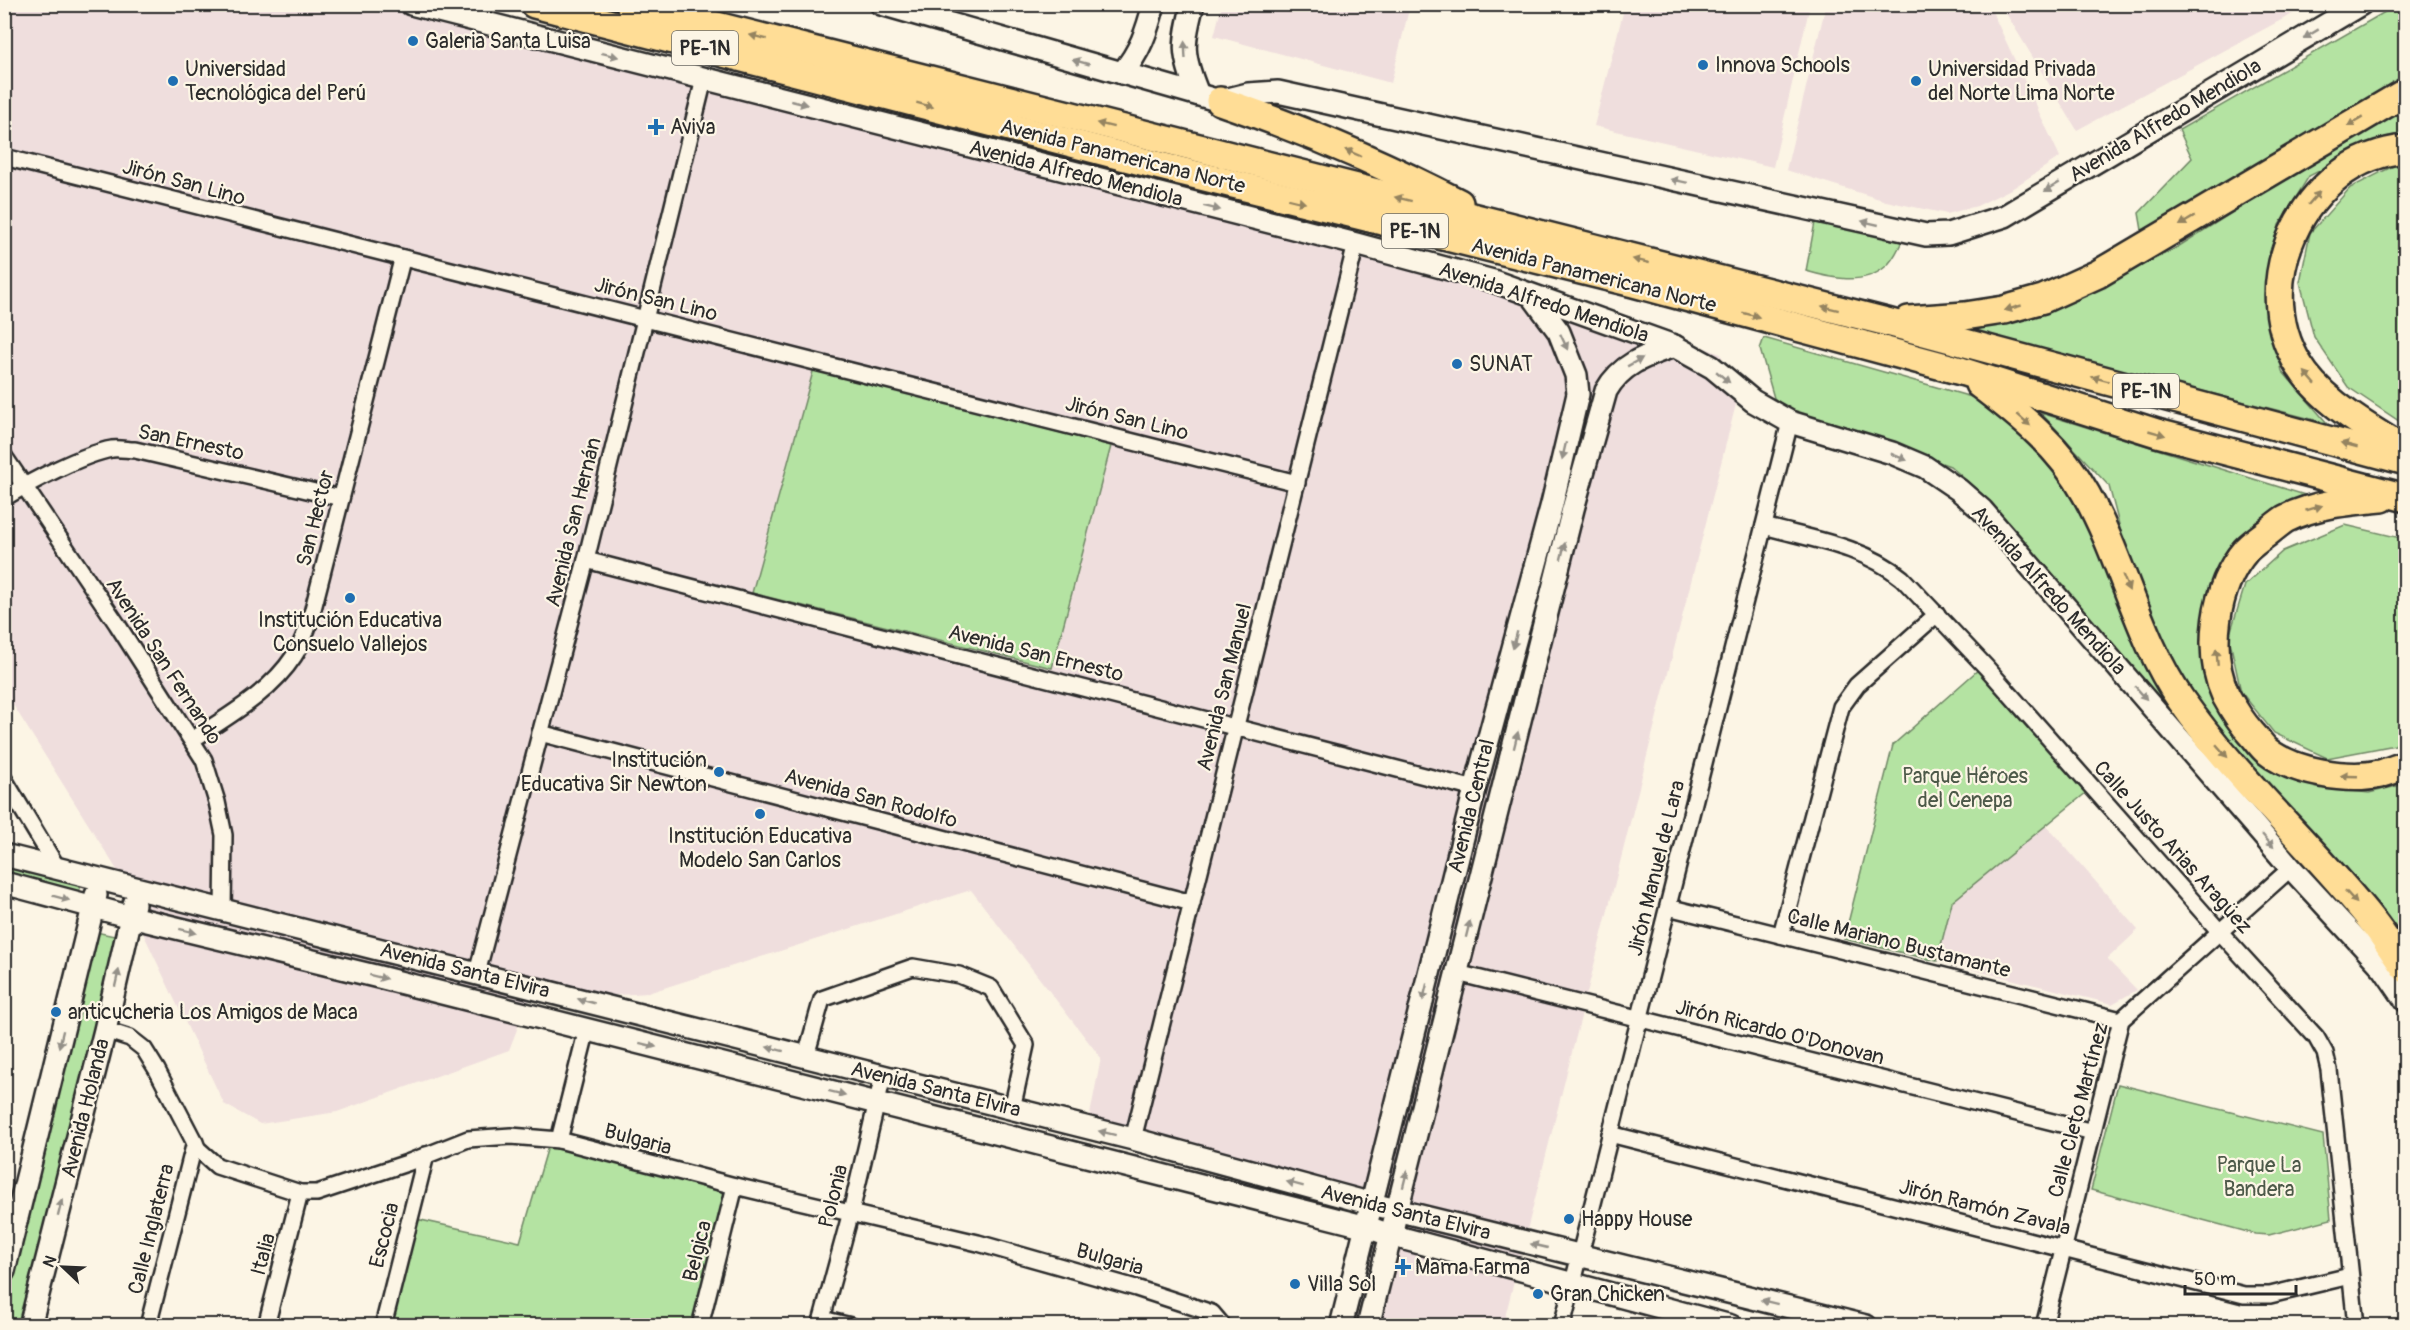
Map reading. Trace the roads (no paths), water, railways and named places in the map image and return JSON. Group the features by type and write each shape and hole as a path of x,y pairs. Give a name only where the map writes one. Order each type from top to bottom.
{"highway":[{"name":"Avenida Panamericana Norte","path":"534,4 1172,169 1633,284 1961,371 2157,433 2401,497"},
{"name":"Avenida Panamericana Norte","path":"630,4 1887,322 2406,461"},
{"path":"1887,322 1965,316 2004,310 2043,299 2098,274 2406,92"},
{"path":"1209,98 1286,124 1414,179 1500,224"},
{"path":"2406,149 2394,150 2364,160 2335,176 2311,200 2295,225 2284,254 2279,286 2281,315 2290,346 2305,374 2323,393 2370,429 2406,451"},
{"path":"1961,371 2040,433 2058,454 2085,492 2106,532 2161,668 2181,701 2219,748 2372,921 2395,969"},
{"path":"2401,497 2330,504 2309,510 2277,525 2247,549 2231,572 2219,603 2215,637 2218,668 2226,696 2245,726 2267,751 2291,764 2316,772 2349,777 2380,774 2406,765"}],"street":[{"name":"Avenida Alfredo Mendiola","path":"411,4 1356,244 1492,281 1674,346 1712,367 1753,401 1790,422 1892,453 1925,467 1959,490 1982,510 2291,868 2395,969 2406,1001"},
{"name":"Avenida Alfredo Mendiola","path":"881,4 1209,98 1278,92 1926,236 1948,234 2005,216 2361,4"},
{"path":"1122,73 1143,42 1154,4"},
{"path":"1193,4 1185,35 1184,52 1187,67 1209,98"},
{"name":"Avenida San Hernán","path":"477,973 586,560 704,79"},
{"name":"Jirón San Lino","path":"4,157 402,260 645,318 1297,483"},
{"name":"Avenida San Manuel","path":"1133,1139 1356,244"},
{"name":"San Hector","path":"192,740 267,687 295,656 311,617 402,260"},
{"name":"Avenida Central","path":"1341,1326 1475,789 1552,504 1578,394 1576,375 1564,342 1549,316 1533,297"},
{"name":"Avenida Central","path":"1368,1326 1573,509 1606,392 1614,378 1637,360 1674,346"},
{"name":"Jirón Manuel de Lara","path":"1562,1326 1790,422"},
{"name":"San Ernesto","path":"4,498 24,486 89,456 113,449 135,450 341,498"},
{"name":"Avenida San Fernando","path":"4,456 204,760 224,835 223,912"},
{"path":"1552,504 1573,509"},
{"name":"Calle Justo Arias Aragüez","path":"1764,526 1845,548 1876,560 1902,578 1937,614 2220,932 2308,1027 2325,1053 2356,1326"},
{"name":"Avenida San Ernesto","path":"586,560 1475,789"},
{"path":"1781,935 1841,707 1857,685 1937,614"},
{"name":"Avenida San Rodolfo","path":"540,733 1192,903"},
{"path":"4,779 58,869"},
{"name":"Avenida Santa Elvira","path":"4,855 223,912 477,973 1133,1139 1372,1204 1866,1326"},
{"name":"Calle Cleto Martínez","path":"2044,1326 2121,1020 2291,868"},
{"name":"Avenida Holanda","path":"5,1269 100,880"},
{"name":"Avenida Santa Elvira","path":"4,883 131,917 516,1011 1367,1227 1573,1284 1684,1320 1731,1326"},
{"name":"Avenida Holanda","path":"30,1326 138,890"},
{"name":"Calle Mariano Bustamante","path":"1668,907 2121,1020"},
{"path":"806,1056 822,999 913,967 959,975 991,988 1026,1045 1012,1109"},
{"name":"Jirón Ricardo O'Donovan","path":"1457,973 2093,1132"},
{"path":"516,1011 523,985"},
{"path":"560,1140 587,1029"},
{"name":"Bulgaria","path":"105,1030 130,1038 144,1049 198,1149 217,1166 300,1193 316,1193 468,1138 512,1136 560,1140 735,1186 978,1243 1136,1288 1212,1313 1223,1326"},
{"name":"Polonia","path":"821,1322 851,1212 883,1076"},
{"name":"Jirón Ramón Zavala","path":"1610,1134 2256,1296 2350,1276"},
{"name":"Calle Inglaterra","path":"148,1326 195,1142"},
{"name":"Escocia","path":"383,1326 426,1155"},
{"name":"Belgica","path":"700,1326 735,1186"},
{"name":"Italia","path":"266,1326 300,1193"},
{"path":"821,1322 850,1326"}],"place":[{"name":"Galeria Santa Luisa","path":"413,41"},
{"name":"Innova Schools","path":"1703,65"},
{"name":"Universidad Tecnológica del Perú","path":"173,81"},
{"name":"Universidad Privada del Norte Lima Norte","path":"1916,81"},
{"name":"Aviva","path":"656,127"},
{"name":"SUNAT","path":"1457,364"},
{"name":"Institución Educativa Consuelo Vallejos","path":"350,598"},
{"name":"Institución Educativa Sir Newton","path":"719,772"},
{"name":"Institución Educativa Modelo San Carlos","path":"760,814"},
{"name":"anticucheria Los Amigos de Maca","path":"56,1012"},
{"name":"Happy House","path":"1569,1219"},
{"name":"Mama Farma","path":"1403,1267"},
{"name":"Villa Sol","path":"1295,1284"},
{"name":"Gran Chicken","path":"1538,1294"}],"park label":[{"name":"Parque Héroes del Cenepa","path":"1965,788"},
{"name":"Parque La Bandera","path":"2259,1177"}]}
